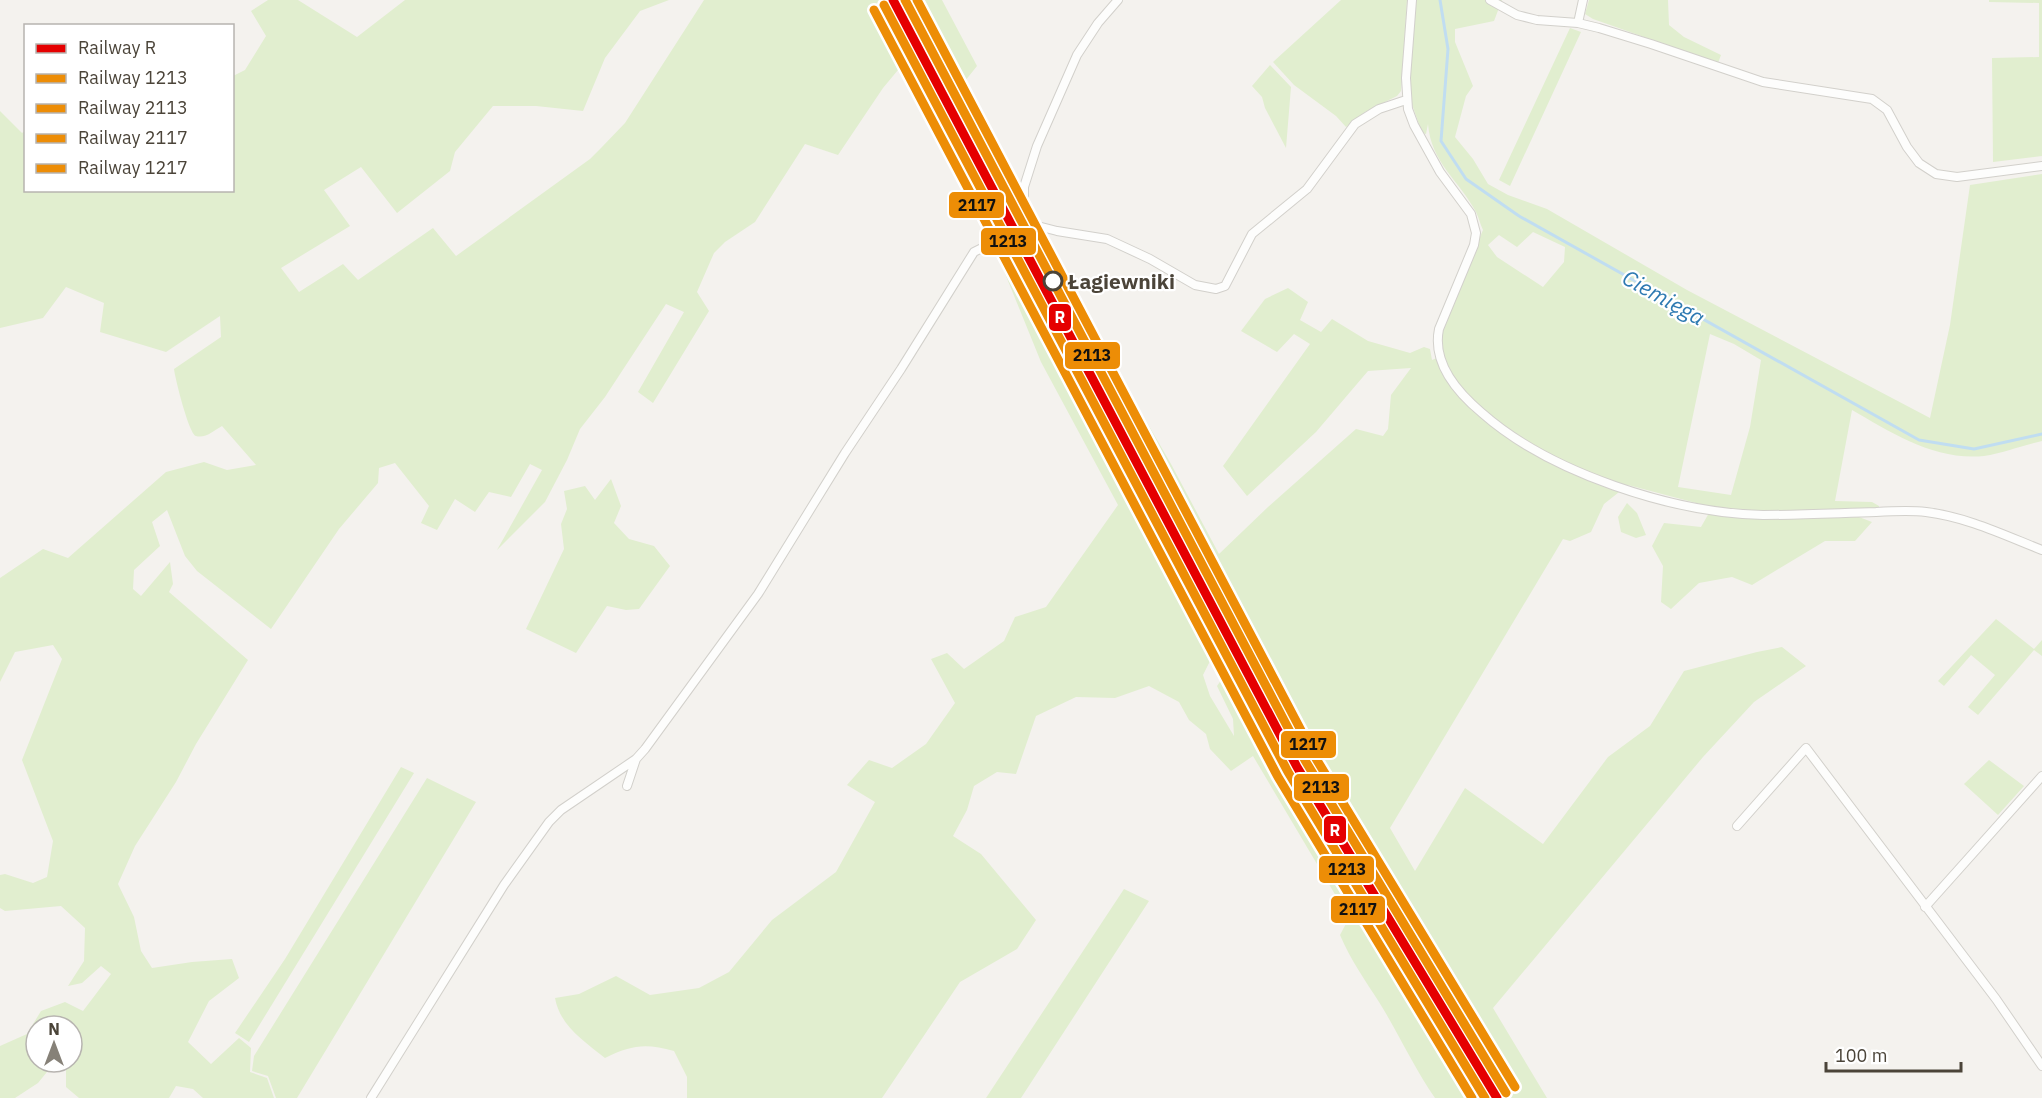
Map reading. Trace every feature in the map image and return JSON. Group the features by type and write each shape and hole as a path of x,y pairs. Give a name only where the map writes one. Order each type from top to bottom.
{"street":[{"path":"1030,224 1024,209 1024,187 1037,146 1077,55 1098,23 1118,0"},
{"path":"1412,0 1406,100 1420,138 1440,172 1471,214 1476,233 1474,245 1439,329 1437,342 1440,356 1452,382 1473,406 1507,433 1543,455 1596,478 1693,507 1730,513 1762,514 1926,512 1964,520 2042,550"},
{"path":"1490,0 1517,15 1537,20 1578,23 1652,44 1763,82 1872,99 1887,110 1918,163 1936,174 1957,177 2042,166"},
{"path":"1578,23 1583,0"},
{"path":"370,1098 504,885 549,822 561,810 594,786 636,759 663,726 758,594 974,252 1030,224 1066,233 1107,239 1150,259 1196,285 1211,289 1221,288 1225,286 1232,274 1252,234 1307,189 1355,124 1379,109 1406,100"},
{"path":"1737,826 1806,748 1996,999 2042,1066"},
{"path":"627,786 636,759"},
{"path":"1925,907 2042,776"}],"green space":[{"path":"268,0 298,0 357,37 405,0 669,0 640,11 605,58 583,111 536,106 493,106 455,152 450,171 397,213 361,167 324,190 350,226 281,268 299,292 343,264 358,280 433,228 456,256 590,159 601,148 625,123 704,0 942,0 977,66 961,86 924,86 908,58 883,88 838,155 805,144 755,222 725,242 714,253 697,292 709,311 653,403 638,392 684,312 666,304 605,397 580,429 545,502 497,550 542,470 530,464 511,497 489,492 475,512 455,499 437,530 421,523 429,506 395,463 379,468 378,483 339,529 271,629 197,571 185,556 167,510 152,522 160,546 134,570 133,589 141,596 170,562 173,584 169,592 248,660 196,744 176,782 135,846 118,884 134,917 141,951 152,968 232,959 239,978 209,1001 188,1042 211,1064 239,1038 251,1048 250,1072 267,1078 274,1098 203,1098 193,1089 176,1086 169,1098 79,1098 66,1087 66,1074 84,1074 84,1014 39,1014 41,1011 65,1002 83,1011 111,974 101,966 82,983 68,986 84,961 85,928 61,906 5,911 0,908 0,875 5,874 33,883 47,877 53,841 22,760 62,659 53,645 15,652 0,682 0,578 43,549 68,558 166,472 204,462 227,470 256,465 222,426 199,437 193,433 177,383 174,369 221,337 220,316 166,352 100,332 104,303 66,287 43,318 0,328 0,111 22,133 24,132 24,192 234,192 234,76 245,70 266,36 251,11"},
{"path":"1341,0 1407,0 1401,91 1397,96 1365,112 1346,127 1336,116 1294,85 1273,62"},
{"path":"1415,0 1502,0 1494,21 1455,29 1455,42 1473,86 1466,96 1455,137 1473,159 1488,184 1508,195 1547,209 1687,290 1930,418 1950,325 1970,185 2042,174 2042,441 1984,456 1948,454 1915,444 1852,410 1835,501 1872,502 1879,506 1879,509 1770,512 1711,507 1628,485 1604,504 1591,532 1570,541 1563,539 1390,828 1415,871 1465,788 1543,844 1608,757 1650,726 1684,671 1782,647 1806,666 1754,702 1703,757 1493,1008 1547,1098 1435,1098 1344,944 1340,935 1349,918 1253,756 1231,771 1210,749 1206,734 1189,720 1179,702 1149,686 1115,698 1076,697 1036,716 1016,774 997,772 974,786 967,810 953,836 981,854 1036,920 1017,949 960,982 882,1098 687,1098 687,1077 674,1051 647,1046 623,1050 605,1058 581,1039 567,1025 555,998 579,994 616,976 650,995 699,988 729,972 772,920 836,872 875,802 847,785 869,760 892,768 926,744 955,703 931,659 947,653 964,669 1004,641 1015,617 1046,607 1118,505 1041,362 993,244 1030,224 1044,229 1093,329 1171,464 1219,554 1356,429 1383,436 1388,429 1391,395 1411,368 1368,371 1316,432 1247,496 1223,466 1310,344 1294,334 1277,352 1241,331 1265,299 1288,288 1308,302 1300,320 1321,332 1332,319 1368,341 1410,353 1424,347 1430,349 1432,360 1442,356 1439,341 1445,317 1483,230 1476,212 1434,150 1428,124 1426,134 1422,133 1409,96","holes":["1032,229 1048,253 1041,257 1065,301 1060,304 1132,437 1127,441 1164,501 1229,628 1412,946 1403,953 1300,783 1065,339 1043,302 1024,262 1042,252 1027,232","1533,232 1565,247 1564,262 1543,287 1497,257 1488,245 1499,235 1517,247","1710,334 1734,344 1761,360 1750,427 1731,495 1678,487","1210,661 1224,676 1217,686 1233,719 1234,736 1210,696 1203,675"]},
{"path":"1589,0 1668,0 1669,25 1684,37 1721,55 1718,63 1593,19 1585,14"},
{"path":"1989,0 2042,0 2042,156 1993,162 1992,58 2039,57 2039,3 1989,2"},
{"path":"1570,28 1581,32 1510,186 1499,180"},
{"path":"1270,65 1291,87 1286,148 1265,108 1262,97 1252,86"},
{"path":"611,479 621,506 614,523 629,539 654,546 670,566 639,609 626,610 607,606 576,653 526,629 564,549 561,524 567,509 564,491 585,486 595,500"},
{"path":"1627,503 1637,513 1646,535 1636,538 1621,532 1618,517"},
{"path":"1709,513 1749,519 1859,517 1872,522 1855,541 1825,541 1752,585 1732,577 1699,583 1671,609 1661,602 1663,566 1652,546 1664,523 1701,527"},
{"path":"1996,619 2034,649 2042,640 2042,656 2034,650 1978,715 1968,707 1995,675 1971,655 1944,686 1938,681"},
{"path":"1989,760 2024,786 1998,815 1964,784"},
{"path":"401,767 414,773 249,1042 235,1033 285,959"},
{"path":"427,778 476,802 297,1098 276,1098 268,1076 252,1071 254,1056"},
{"path":"1124,889 1149,901 1021,1098 986,1098"},
{"path":"24,1035 24,1074 45,1074 38,1083 15,1098 0,1098 0,1046"}],"waterway":[{"name":"Ciemięga","path":"1440,0 1448,49 1441,141 1466,179 1519,216 1919,440 1974,449 2042,434"}],"rail line":[{"name":"R","path":"893,0 1297,767 1497,1098"},
{"name":"2113","path":"905,0 1306,762 1506,1093"},
{"name":"1217","path":"917,0 1315,757 1515,1087"},
{"name":"1213","path":"884,5 1288,772 1485,1098"},
{"name":"2117","path":"874,10 1278,777 1472,1098"}],"place":[{"name":"Łagiewniki","path":"1053,281"}]}
